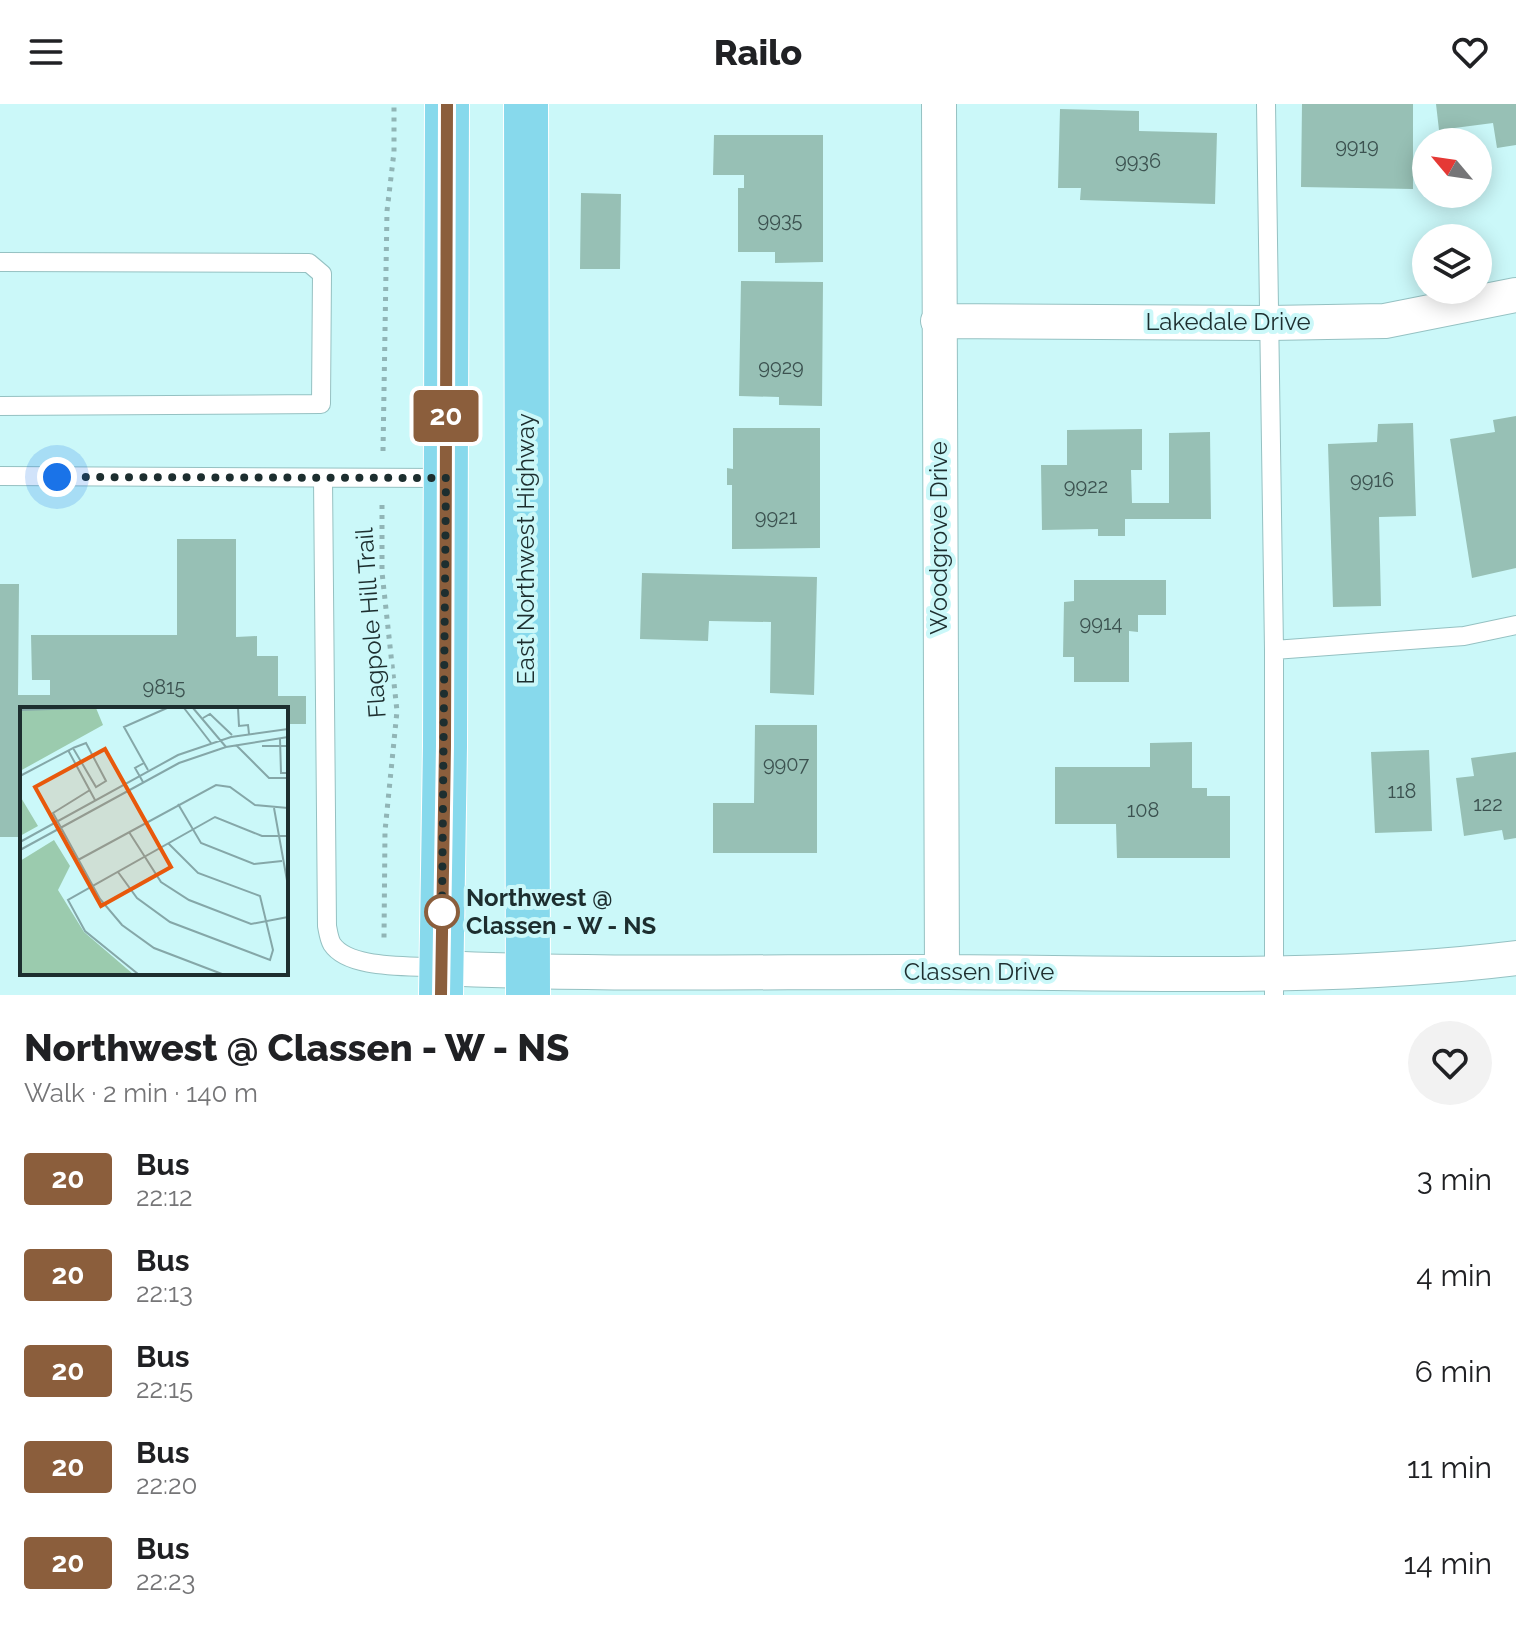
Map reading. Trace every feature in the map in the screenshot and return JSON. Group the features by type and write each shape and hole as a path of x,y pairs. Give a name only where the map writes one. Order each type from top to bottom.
{"main road":[{"path":"441,982 447,104"},
{"name":"East Northwest Highway","path":"526,104 528,984"}],"street":[{"name":"Woodgrove Drive","path":"939,104 942,972"},
{"name":"Lakedale Drive","path":"938,321 1385,321 1516,295"},
{"name":"Classen Drive","path":"441,982 528,984 942,972 1274,985 1516,958"}],"lane":[{"path":"1266,104 1274,650 1274,985"},
{"path":"0,262 309,263 322,274 321,404 0,406"},
{"path":"0,476 446,478"},
{"path":"323,478 327,926 331,943 345,956 361,963 383,963 441,982"},
{"path":"1274,650 1464,636 1516,625"}],"path":[{"name":"Flagpole Hill Trail","path":"383,963 385,831 397,711 382,572 387,211 394,152 394,104"}],"building":[{"path":"1302,104 1413,104 1412,189 1301,187"},
{"path":"1436,104 1516,104 1516,145 1497,148 1493,123 1439,128"},
{"path":"1060,109 1139,111 1139,131 1217,133 1215,204 1080,200 1081,188 1058,188"},
{"path":"714,135 823,135 823,262 775,263 775,252 738,252 738,188 744,188 744,175 713,175"},
{"path":"581,193 621,194 620,269 580,269"},
{"path":"741,281 823,282 822,406 779,405 779,397 739,396"},
{"path":"1516,416 1516,568 1472,578 1450,439 1495,432 1493,420"},
{"path":"1413,423 1416,516 1379,517 1381,606 1333,607 1328,444 1377,442 1378,424"},
{"path":"733,428 820,428 820,548 732,549 732,485 727,485 727,468 733,469"},
{"path":"1142,429 1142,470 1131,470 1132,503 1169,503 1169,433 1210,432 1211,519 1125,519 1125,536 1098,536 1098,529 1042,530 1041,465 1067,465 1067,430"},
{"path":"177,539 236,539 236,637 257,636 257,656 278,656 278,696 306,696 306,724 288,724 288,707 20,707 20,837 0,837 0,584 19,584 18,695 50,695 50,680 32,680 31,635 177,635"},
{"path":"642,573 817,577 814,695 770,693 771,622 709,621 708,641 640,639"},
{"path":"1074,580 1166,580 1166,615 1138,615 1138,632 1129,631 1129,682 1074,682 1074,657 1063,657 1064,602 1074,601"},
{"path":"755,725 817,725 817,853 713,853 713,803 754,803"},
{"path":"1192,742 1192,788 1207,788 1207,796 1230,796 1230,858 1117,858 1116,824 1055,824 1055,767 1150,767 1150,743"},
{"path":"1429,750 1432,831 1375,833 1371,752"},
{"path":"1516,752 1516,838 1504,840 1502,830 1464,836 1456,778 1474,776 1471,758"}],"bus line":[{"name":"20","path":"441,995 447,104"}],"place":[{"name":"Northwest @ Classen - W - NS","path":"442,912"}],"route":[{"path":"57,477 446,478 442,912"}]}
